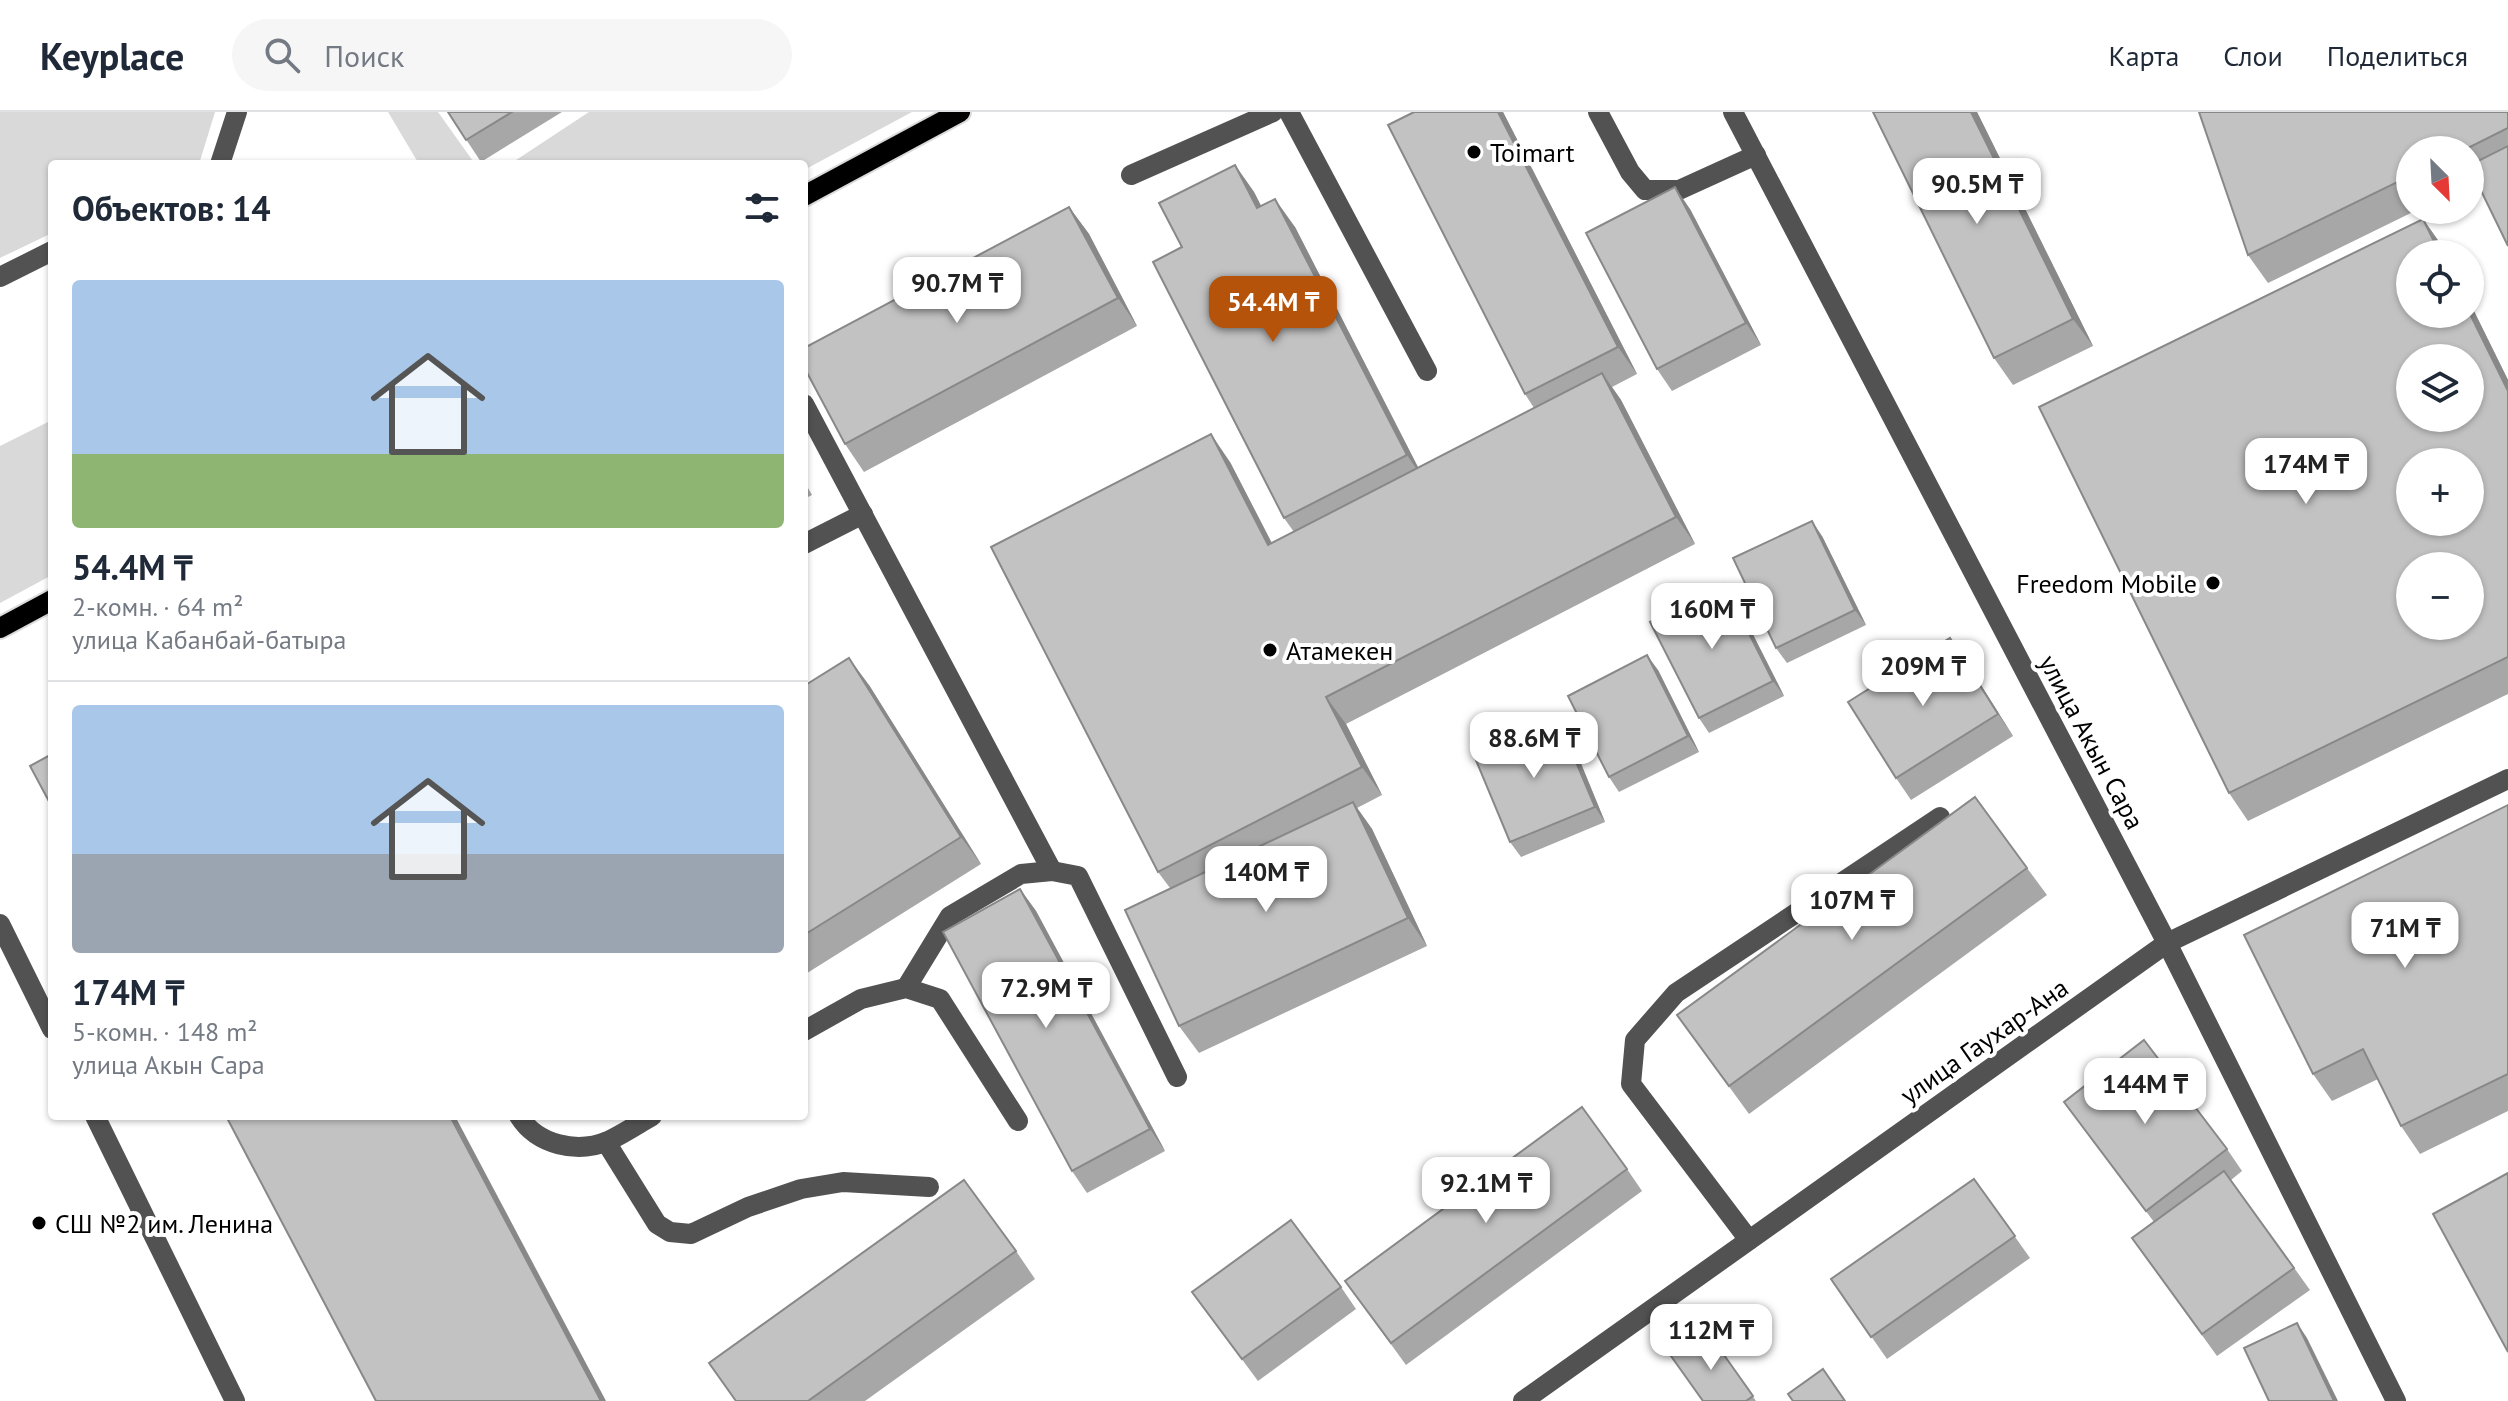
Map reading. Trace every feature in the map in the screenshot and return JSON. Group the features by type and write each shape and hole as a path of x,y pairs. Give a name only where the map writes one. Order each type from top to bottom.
{"main road":[{"path":"808,194 960,112"},
{"path":"0,628 48,602"}],"street":[{"path":"221,160 237,112"},
{"path":"1131,175 1273,112"},
{"path":"1289,112 1427,371"},
{"path":"1598,112 1630,172 1645,190 1679,190 1756,155"},
{"name":"улица Акын Сара","path":"1733,112 2167,943 2396,1401"},
{"path":"0,277 48,253"},
{"path":"808,411 1052,871"},
{"path":"808,542 863,514"},
{"name":"улица Гаухар-Ана","path":"1523,1401 2167,943 2508,779"},
{"path":"1749,1240 1631,1084 1635,1040 1676,993 1940,817"},
{"path":"906,988 950,916 1021,874 1052,871 1078,876 1177,1077"},
{"path":"0,924 48,1021"},
{"path":"808,1029 861,999 906,988 940,999 1018,1121"},
{"path":"102,1120 235,1401"},
{"path":"522,1120 545,1140 569,1148 606,1142 645,1120"},
{"path":"606,1142 657,1224 670,1232 691,1234 748,1207 801,1189 843,1182 929,1187"}],"shaded area":[{"path":"0,112 215,112 200,160 48,160 48,235 0,258"},
{"path":"388,112 438,112 472,160 417,160"},
{"path":"589,112 912,112 808,168 808,160 516,160"},
{"path":"48,422 48,577 0,603 0,446"}],"building":[{"path":"448,112 512,112 466,140"},
{"path":"1414,112 1498,112 1618,347 1525,394 1388,125"},
{"path":"1873,112 1971,112 2073,319 1994,358"},
{"path":"2199,112 2508,112 2508,128 2484,140 2484,136 2396,136 2396,183 2248,255"},
{"path":"2508,146 2508,246 2484,197 2484,158"},
{"path":"1235,165 1257,208 1275,199 1407,455 1284,518 1153,262 1182,247 1159,203"},
{"path":"1675,187 1746,323 1657,369 1586,233"},
{"path":"1069,207 1118,298 845,444 808,375 808,346"},
{"path":"2413,224 2425,224 2433,240 2396,240 2396,328 2477,328 2508,391 2508,657 2229,793 2039,407"},
{"name":"Атамекен","path":"1602,373 1676,517 1326,697 1362,767 1158,872 991,547 1211,434 1268,545"},
{"path":"1812,521 1855,610 1776,648 1733,558"},
{"path":"1724,584 1773,681 1699,718 1650,622"},
{"path":"1950,638 1998,714 1896,778 1848,702"},
{"path":"1647,655 1688,736 1609,777 1568,696"},
{"path":"849,658 961,837 808,933 808,684"},
{"path":"1557,717 1595,807 1510,842 1473,753"},
{"path":"48,756 48,800 30,766"},
{"path":"1975,797 2027,868 1729,1086 1677,1015"},
{"path":"1353,802 1408,918 1179,1026 1125,910"},
{"path":"2508,805 2508,1074 2401,1126 2363,1049 2313,1074 2244,935"},
{"path":"1020,889 1150,1129 1072,1171 943,932"},
{"path":"2144,1040 2227,1149 2146,1211 2064,1102"},
{"path":"1582,1107 1627,1169 1391,1343 1345,1281"},
{"path":"228,1120 452,1120 601,1401 376,1401"},
{"path":"2224,1171 2294,1268 2202,1334 2132,1238"},
{"path":"2508,1173 2508,1352 2433,1214"},
{"path":"1974,1179 2015,1236 1871,1337 1831,1279"},
{"path":"964,1180 1016,1251 808,1401 736,1401 709,1363"},
{"path":"1291,1220 1341,1287 1242,1359 1192,1292"},
{"path":"2297,1323 2334,1401 2269,1401 2244,1348"},
{"path":"1707,1331 1753,1396 1746,1401 1703,1401 1671,1356"},
{"path":"1823,1369 1845,1401 1793,1401 1788,1394"}],"place":[{"name":"Toimart","path":"1474,152"},
{"name":"Freedom Mobile","path":"2213,583"},
{"name":"Атамекен","path":"1270,650"},
{"name":"СШ №2 им. Ленина","path":"39,1223"}]}
